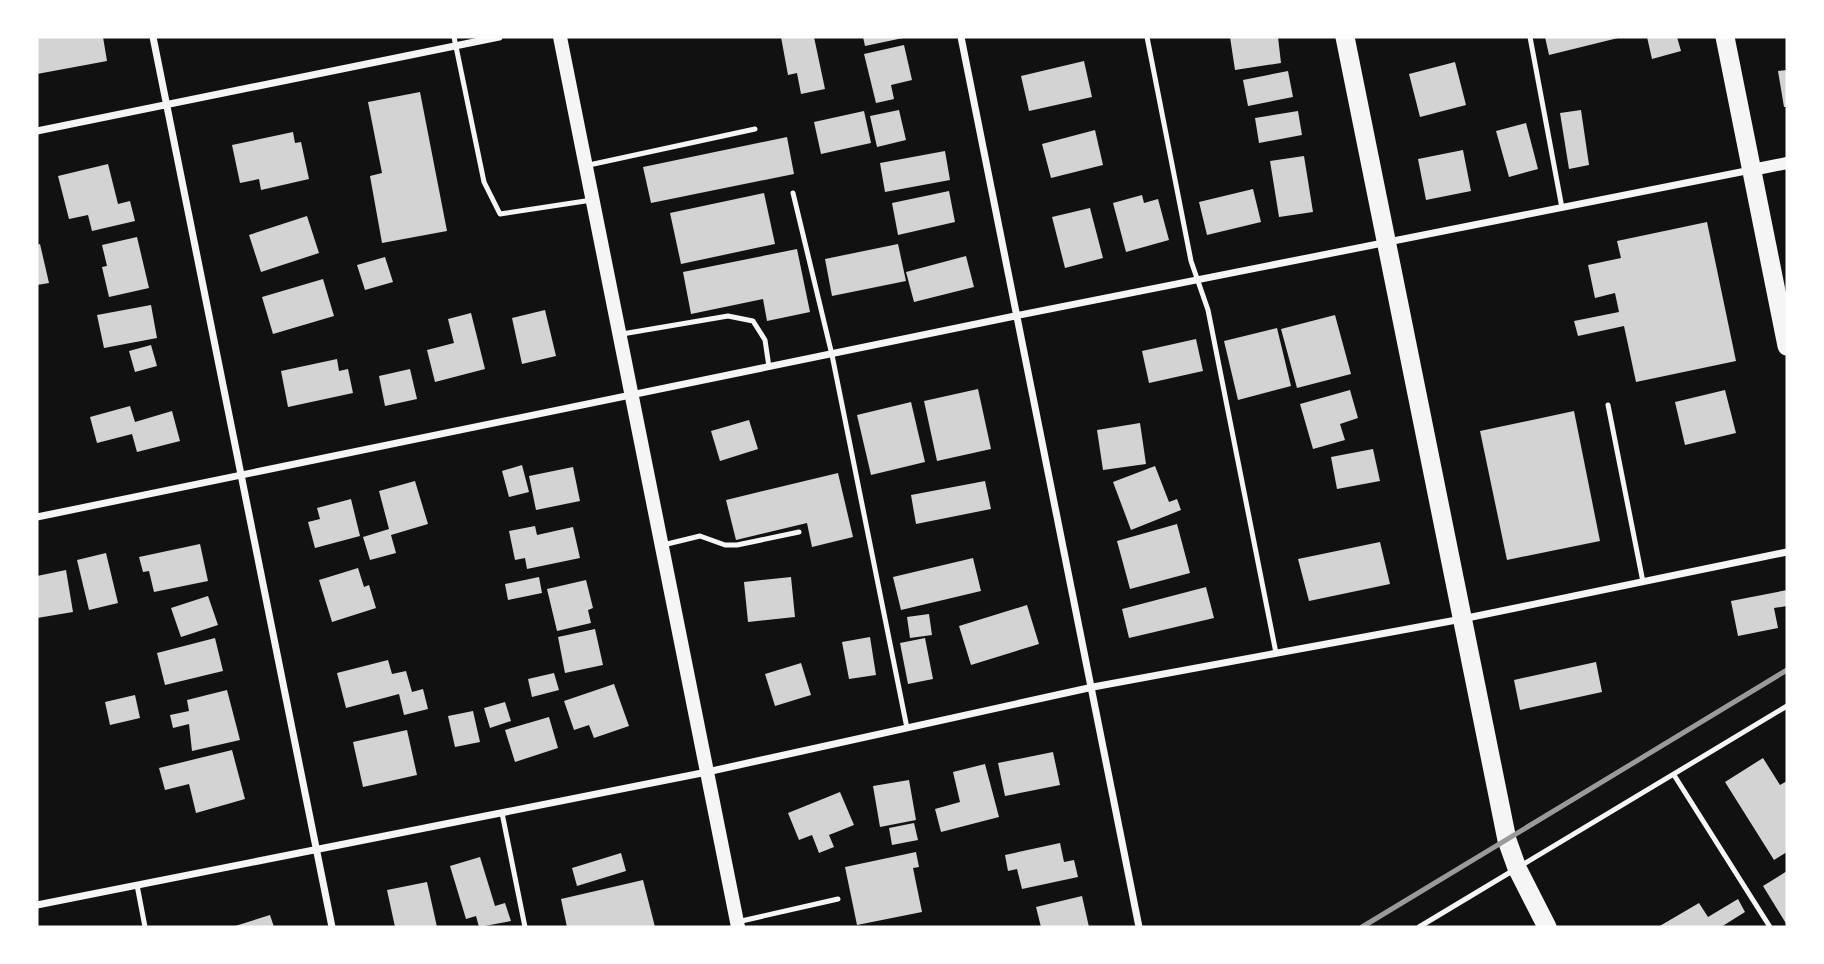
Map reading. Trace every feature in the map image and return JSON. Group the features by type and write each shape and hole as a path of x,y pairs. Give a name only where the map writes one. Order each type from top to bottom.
{"highway":[{"path":"1345,37 1507,840 1517,868 1547,927"},
{"path":"1725,37 1787,346"}],"main road":[{"path":"560,37 738,925"}],"street":[{"path":"153,37 332,927"},
{"path":"37,131 455,41 499,37"},
{"path":"961,37 1139,927"},
{"path":"37,517 1015,316 1787,163"},
{"path":"37,905 707,772 1093,687 1462,619 1787,552"}],"lane":[{"path":"1147,37 1191,261 1208,310 1276,653"},
{"path":"1530,37 1562,208"},
{"path":"455,41 484,182 500,214 592,200"},
{"path":"586,166 755,129"},
{"path":"793,193 832,355 907,728"},
{"path":"619,335 728,316 753,321 765,340 769,368"},
{"path":"1608,405 1643,582"},
{"path":"661,545 700,536 725,545 737,545 799,532"},
{"path":"1419,927 1787,706"},
{"path":"1674,775 1770,927"},
{"path":"502,813 525,927"},
{"path":"137,885 145,927"},
{"path":"738,925 838,899"}],"building":[{"path":"103,37 107,61 37,74 37,38"},
{"path":"781,37 814,37 825,89 801,94 797,73 788,75"},
{"path":"863,37 903,37 903,38 865,46"},
{"path":"1230,37 1278,37 1281,63 1235,70"},
{"path":"1545,37 1618,37 1618,38 1549,55"},
{"path":"1647,37 1677,37 1681,51 1652,59"},
{"path":"904,45 912,80 891,85 894,99 876,103 864,54"},
{"path":"1084,61 1092,97 1029,111 1021,76"},
{"path":"1455,62 1466,105 1420,117 1409,74"},
{"path":"1787,70 1787,107 1784,107 1778,71"},
{"path":"1288,71 1293,97 1248,106 1243,80"},
{"path":"420,92 447,231 382,243 370,176 382,173 368,102"},
{"path":"899,110 906,140 877,147 870,116"},
{"path":"1581,110 1589,165 1569,169 1560,113"},
{"path":"864,111 871,143 821,154 814,122"},
{"path":"1298,111 1302,135 1259,143 1255,118"},
{"path":"1526,123 1538,169 1509,177 1496,131"},
{"path":"1095,130 1103,165 1051,178 1042,144"},
{"path":"293,132 295,143 301,142 309,179 261,190 259,179 240,183 232,145"},
{"path":"787,137 794,174 651,203 643,167"},
{"path":"1463,150 1471,191 1426,200 1418,159"},
{"path":"945,151 950,180 885,192 880,163"},
{"path":"1304,156 1313,212 1279,217 1270,161"},
{"path":"108,164 118,204 130,201 135,221 92,231 88,215 69,219 58,176"},
{"path":"1253,189 1261,222 1207,235 1199,202"},
{"path":"949,191 955,222 898,235 892,203"},
{"path":"764,193 775,244 681,264 670,213"},
{"path":"1142,195 1144,203 1158,199 1169,240 1126,252 1113,203"},
{"path":"1090,208 1103,258 1065,268 1052,217"},
{"path":"307,216 319,253 261,272 249,235"},
{"path":"1707,222 1736,361 1636,382 1624,326 1578,336 1574,321 1619,312 1615,293 1595,298 1588,265 1621,258 1617,241"},
{"path":"137,237 149,288 109,297 102,267 107,266 102,245"},
{"path":"40,244 49,283 37,285 37,245"},
{"path":"898,244 906,281 832,296 825,259"},
{"path":"797,249 810,312 767,321 763,299 691,314 683,272"},
{"path":"966,256 974,287 914,302 906,272"},
{"path":"385,257 393,282 365,290 357,265"},
{"path":"323,279 334,316 273,334 262,297"},
{"path":"151,305 157,338 104,348 97,315"},
{"path":"545,310 556,356 522,364 512,318"},
{"path":"471,313 485,369 435,382 427,350 454,343 448,319"},
{"path":"1335,315 1351,374 1297,388 1281,329"},
{"path":"1277,328 1291,386 1238,400 1224,341"},
{"path":"1196,339 1203,371 1149,383 1142,351"},
{"path":"151,345 157,366 135,372 129,351"},
{"path":"337,359 339,371 348,369 353,393 288,407 281,371"},
{"path":"410,369 417,399 385,406 379,376"},
{"path":"978,389 991,449 937,461 924,401"},
{"path":"1350,390 1358,418 1340,424 1345,440 1313,449 1300,404"},
{"path":"1725,390 1736,433 1685,445 1675,402"},
{"path":"911,402 925,462 871,475 857,415"},
{"path":"130,406 135,422 172,411 180,441 137,452 132,434 97,443 90,417"},
{"path":"1574,411 1600,541 1507,560 1480,431"},
{"path":"749,420 758,449 720,461 711,431"},
{"path":"1140,423 1146,464 1103,470 1097,430"},
{"path":"1373,449 1380,481 1337,489 1331,457"},
{"path":"522,465 529,492 509,497 502,471"},
{"path":"1155,466 1169,502 1177,499 1181,510 1131,530 1113,482"},
{"path":"573,467 580,501 536,510 529,476"},
{"path":"838,473 853,537 812,547 807,523 736,540 726,500"},
{"path":"415,481 428,524 391,535 396,553 370,560 363,537 389,529 379,491"},
{"path":"985,481 991,509 916,524 911,495"},
{"path":"351,499 360,536 315,548 308,522 320,519 317,508"},
{"path":"1177,524 1190,573 1130,589 1117,541"},
{"path":"535,526 537,535 573,527 580,558 527,569 525,558 515,560 509,531"},
{"path":"1380,542 1390,584 1309,601 1298,559"},
{"path":"200,544 208,581 154,592 149,571 143,572 139,557"},
{"path":"106,553 118,603 89,610 77,560"},
{"path":"973,558 981,591 901,610 893,577"},
{"path":"358,568 364,587 369,585 376,608 332,622 319,580"},
{"path":"66,570 73,612 37,618 37,576"},
{"path":"539,577 542,593 508,600 505,584"},
{"path":"791,577 795,617 748,622 744,582"},
{"path":"586,580 593,608 588,610 591,623 557,631 547,589"},
{"path":"1206,587 1214,618 1129,638 1122,609"},
{"path":"1787,590 1787,606 1774,608 1778,628 1738,636 1731,601"},
{"path":"208,596 218,625 181,637 171,608"},
{"path":"1027,605 1039,644 971,665 959,626"},
{"path":"929,614 932,635 910,638 907,617"},
{"path":"595,629 603,665 565,673 558,637"},
{"path":"870,637 876,675 849,679 842,642"},
{"path":"215,638 223,671 165,685 157,653"},
{"path":"925,638 933,679 908,684 900,643"},
{"path":"388,660 392,674 406,671 412,692 423,689 428,709 404,715 399,694 346,708 337,673"},
{"path":"1596,662 1602,692 1520,710 1514,680"},
{"path":"801,663 811,695 775,706 765,674"},
{"path":"554,673 559,690 532,697 528,679"},
{"path":"614,684 629,726 594,738 589,725 574,730 564,701"},
{"path":"227,690 240,740 192,751 189,724 173,728 170,715 189,711 187,700"},
{"path":"135,695 140,718 110,725 105,702"},
{"path":"505,702 511,721 490,728 484,708"},
{"path":"473,711 480,742 455,747 448,716"},
{"path":"549,717 558,748 515,762 505,730"},
{"path":"407,730 417,775 363,787 353,742"},
{"path":"232,750 245,799 196,813 189,784 165,790 159,768"},
{"path":"1053,752 1060,785 1005,796 998,763"},
{"path":"1763,758 1780,785 1787,781 1787,852 1774,860 1725,782"},
{"path":"985,764 999,817 941,832 935,809 960,802 953,772"},
{"path":"909,780 916,820 880,827 873,786"},
{"path":"840,792 854,825 829,835 834,847 819,853 812,835 799,840 788,813"},
{"path":"914,823 918,840 892,845 889,828"},
{"path":"1060,843 1064,862 1074,860 1078,877 1022,889 1017,869 1008,871 1005,855"},
{"path":"916,852 919,867 913,868 922,912 857,925 845,867"},
{"path":"621,853 626,871 577,886 572,868"},
{"path":"480,857 495,906 505,903 511,921 479,927 476,916 466,919 450,866"},
{"path":"1787,871 1787,925 1763,886"},
{"path":"643,880 655,927 567,927 561,899"},
{"path":"427,882 437,927 395,927 387,890"},
{"path":"1082,896 1089,927 1041,927 1036,907"},
{"path":"1738,899 1745,912 1721,927 1658,927 1699,903 1708,917"},
{"path":"270,915 274,927 232,927"}],"railway":[{"path":"1362,927 1787,670"}]}
